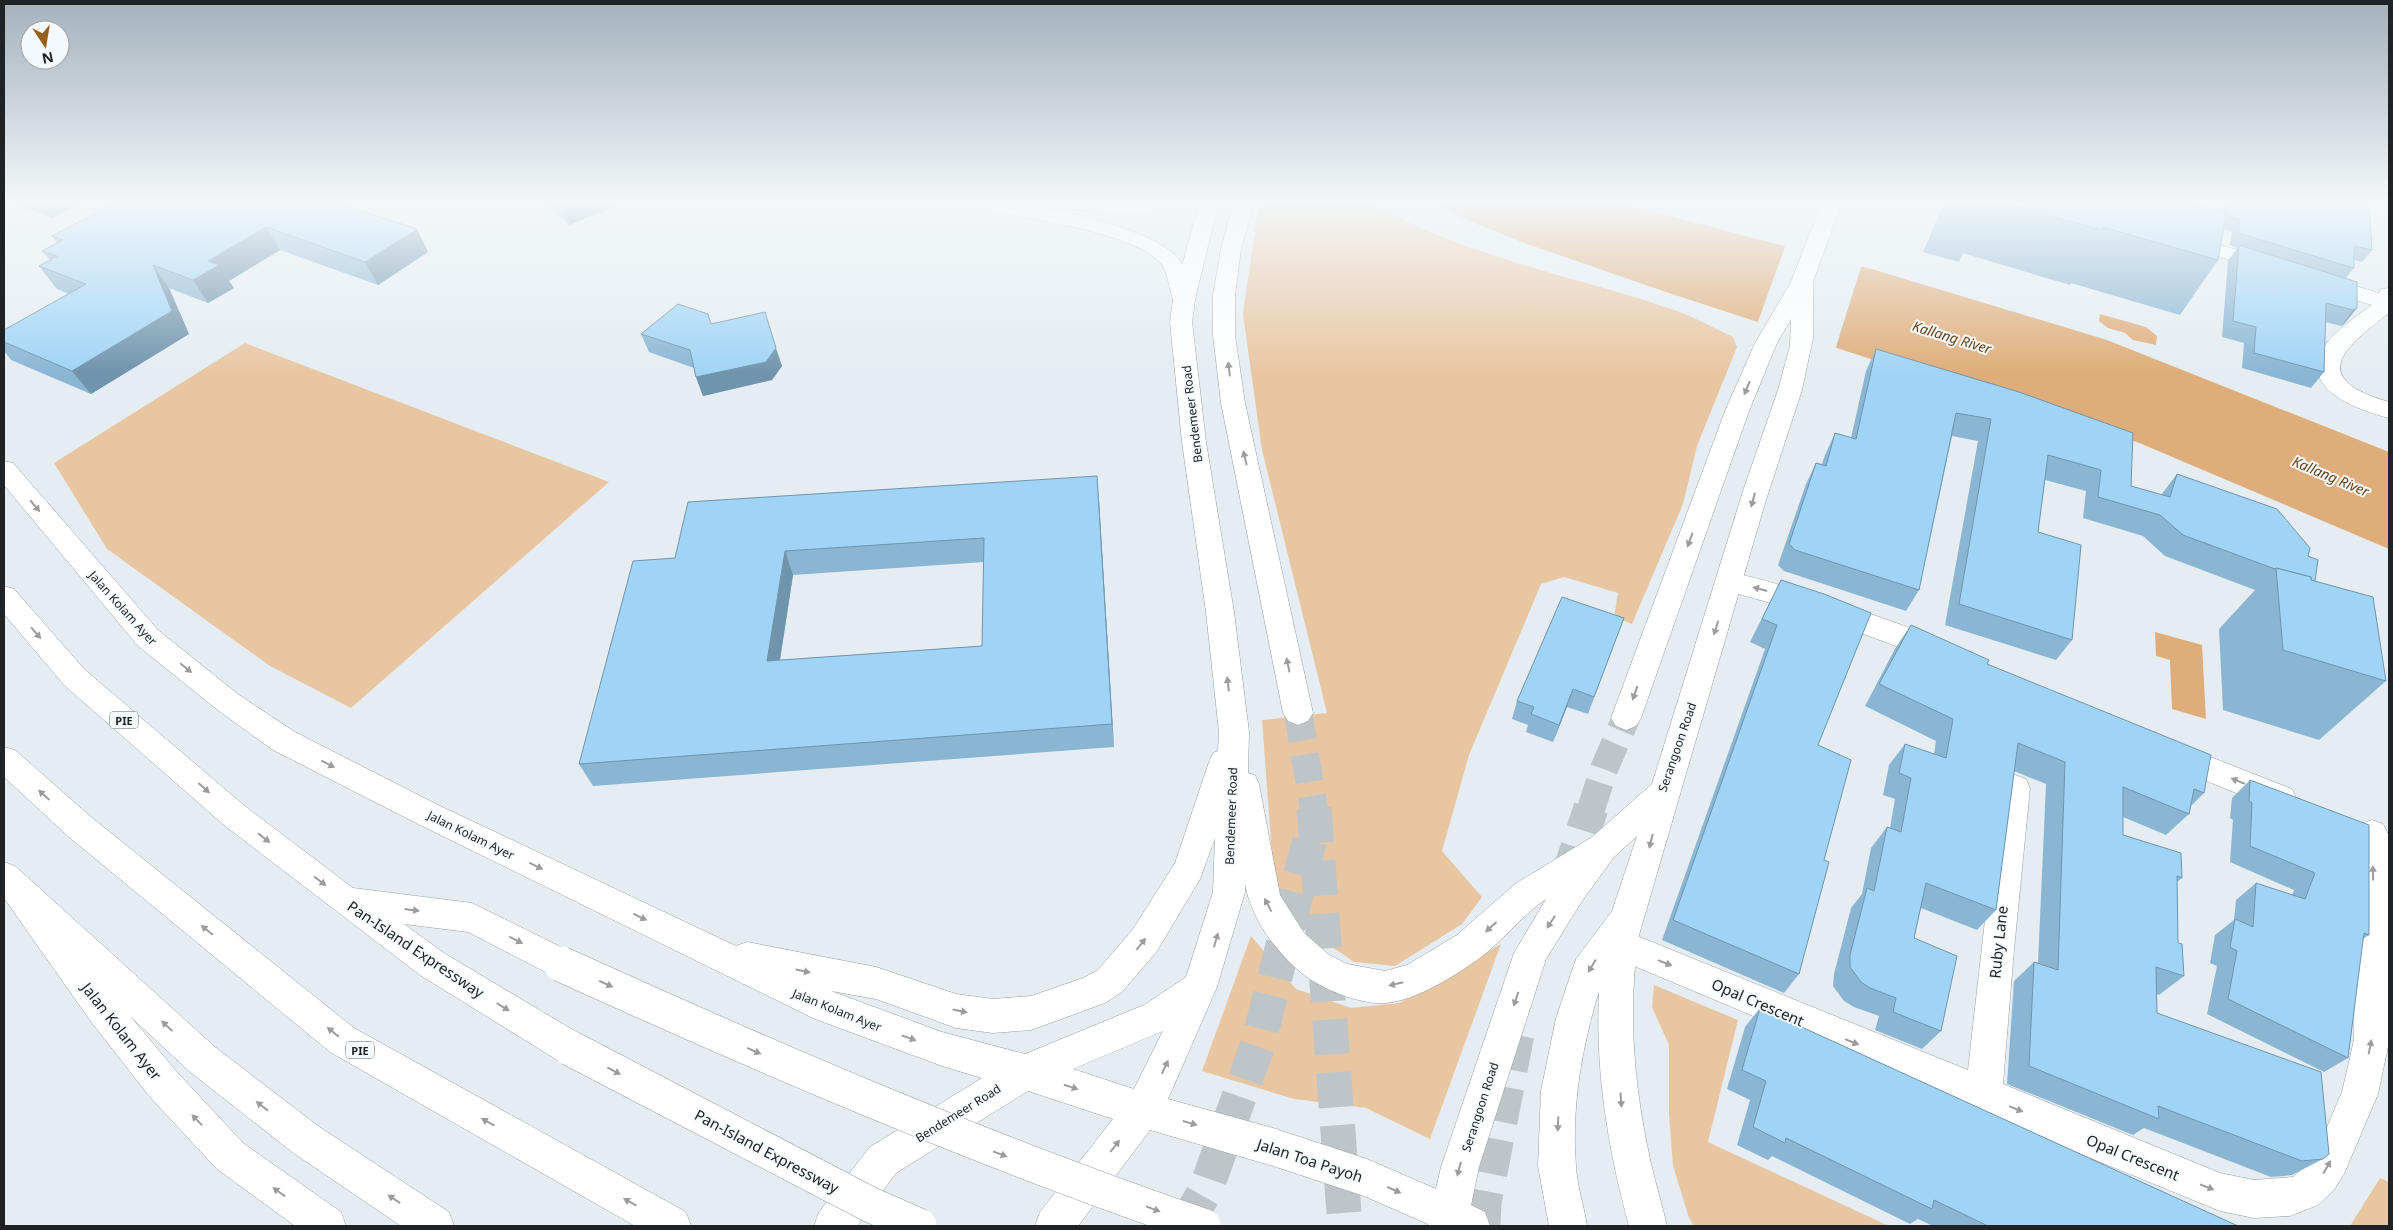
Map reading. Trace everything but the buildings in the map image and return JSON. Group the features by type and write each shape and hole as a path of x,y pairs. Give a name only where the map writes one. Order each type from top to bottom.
{"main road":[{"path":"1168,259 1171,262 1184,300"},
{"name":"Bendemeer Road","path":"833,1226 883,1160 1025,1072 1156,1017 1200,987 1229,892 1234,732 1220,612 1194,442 1181,322 1184,300 1195,259"},
{"path":"1230,259 1226,286 1224,335 1233,403 1298,713"},
{"name":"Serangoon Road","path":"1626,718 1734,419 1766,343 1802,282 1810,259"},
{"path":"2247,259 2389,300"},
{"name":"Serangoon Road","path":"1456,1222 1460,1167 1531,953 1570,891 1603,847 1663,793 1730,582 1755,491 1777,430 1800,353 1802,282"},
{"path":"2389,300 2333,351 2329,362 2329,374 2333,381 2350,396 2389,410"},
{"name":"Jalan Kolam Ayer","path":"4,469 148,638 229,703 284,741 408,804 782,987 863,1022 942,1049 1025,1072 1143,1110"},
{"path":"1730,582 1760,588 1873,625 1961,659"},
{"name":"Pan-Island Expressway","path":"4,596 75,678 173,760 236,816 347,902 432,964 570,1048 871,1205 919,1226"},
{"path":"1234,732 1264,897 1292,944 1316,965 1342,978 1385,987 1415,979 1469,946 1527,894 1603,847"},
{"path":"704,948 806,972 876,983 956,1011 993,1016 1031,1013 1093,991 1110,981 1145,940 1189,869 1234,732"},
{"path":"2149,743 2184,760 2304,808"},
{"name":"PIE","path":"4,759 80,827 342,1040 672,1226"},
{"name":"Ruby Lane","path":"1984,1096 1997,949 2015,788"},
{"path":"1648,1226 1638,1192 1622,1110 1615,1003 1624,928 1643,872 1663,793"},
{"name":"Opal Crescent","path":"1624,928 1984,1096 2220,1192 2254,1198 2290,1197 2305,1192 2321,1178 2331,1161 2360,1094 2372,1040 2370,834"},
{"path":"12,884 202,1059 305,1139 435,1226"},
{"name":"Jalan Kolam Ayer","path":"12,884 104,1011 163,1084 230,1156 327,1226"},
{"path":"347,902 472,918 561,964 739,1045 963,1140 1203,1226"},
{"path":"1568,1226 1557,1166 1559,1091 1573,1018 1588,970 1624,928"},
{"path":"1054,1226 1143,1110 1164,1070 1200,987"},
{"name":"Jalan Toa Payoh","path":"1143,1110 1273,1146 1358,1175 1456,1222"}],"shaded area":[{"path":"1251,259 1506,259 1638,298 1684,314 1733,337 1737,347 1697,446 1683,504 1632,624 1614,617 1618,593 1564,577 1541,584 1469,755 1442,851 1482,897 1462,924 1395,966 1354,962 1292,919 1274,881 1262,720 1327,713 1262,450 1243,314"},
{"path":"245,343 609,482 351,708 270,666 107,549 54,463"},
{"path":"1251,936 1296,989 1351,1008 1399,1003 1501,944 1430,1139 1366,1108 1294,1099 1202,1071"},
{"path":"1654,985 1738,1020 1708,1142 1889,1226 1694,1226 1689,1218 1673,1166 1669,1115 1669,1045 1652,1007"},
{"path":"2380,1178 2389,1182 2389,1226 2350,1226"}],"water":[{"name":"Kallang River","path":"1572,259 1835,259 2107,340 2389,452 2389,549 2137,442 1978,394"},
{"path":"2100,314 2146,327 2157,336 2156,345 2133,340 2125,333 2108,328 2099,321"},
{"path":"2155,632 2202,645 2206,719 2172,709 2170,660 2156,656"}],"pier":[{"path":"1780,259 1845,259 1862,264 1835,350 1757,324"}],"tunnel":[{"path":"1298,713 1314,809"},
{"path":"1591,809 1604,769 1626,718"},
{"path":"1314,808 1345,1226"},
{"path":"1567,881 1591,808"},
{"path":"1185,1226 1206,1189 1258,1044 1310,839"},
{"path":"1483,1226 1484,1203 1517,1034"}]}
